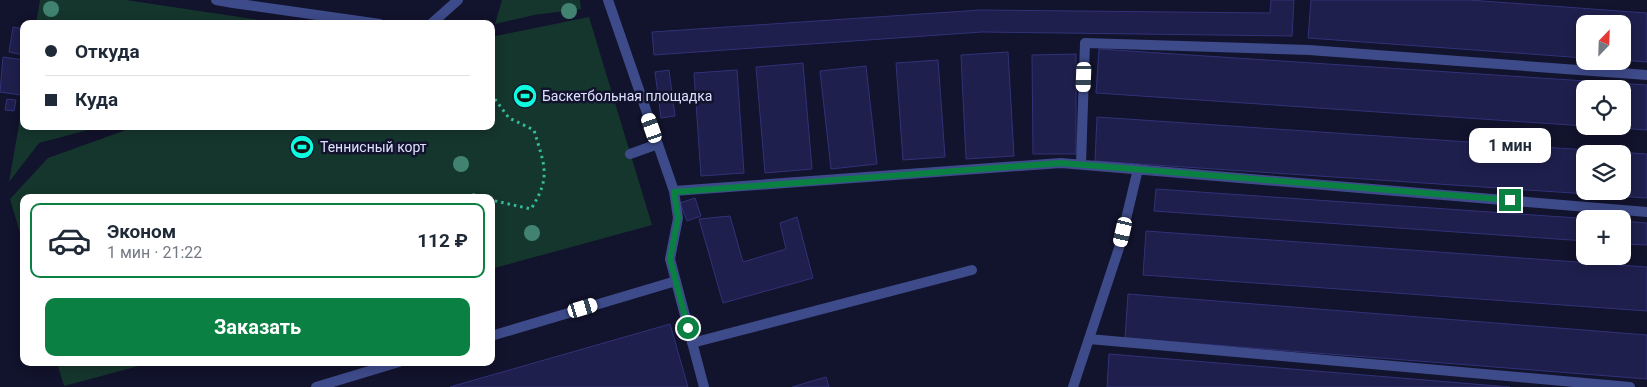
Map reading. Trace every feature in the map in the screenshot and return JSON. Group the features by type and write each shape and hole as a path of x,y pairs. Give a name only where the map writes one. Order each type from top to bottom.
{"lane":[{"path":"216,0 354,20"},
{"path":"436,20 458,0"},
{"path":"608,0 674,192 678,218 670,259 704,387"},
{"path":"1081,164 1085,43 1309,50 1647,76"},
{"path":"630,154 658,144"},
{"path":"674,192 1061,163 1647,212"},
{"path":"1073,387 1119,248 1138,169"},
{"path":"692,343 972,270"},
{"path":"495,335 676,281"},
{"path":"1089,339 1630,387"},
{"path":"316,387 386,366"}],"path":[{"path":"495,99 509,118 534,130 546,171 542,192 531,209 495,201"}],"green space":[{"path":"40,0 126,0 258,20 37,20"},
{"path":"502,0 580,0 581,9 534,15 495,24"},
{"path":"589,17 652,225 495,268 495,194 20,194 20,233 10,199 48,158 126,130 495,130 495,36"},
{"path":"20,119 20,130 88,130 39,143 9,182"},
{"path":"58,366 139,366 64,386"}],"building":[{"path":"1271,0 1294,0 1292,36 982,32 654,55 652,32 981,10 1270,13"},
{"path":"1311,0 1469,0 1647,13 1647,62 1631,61 1631,15 1576,15 1576,57 1308,38"},
{"path":"13,27 20,28 20,54 9,52"},
{"path":"1099,49 1576,80 1576,125 1096,93"},
{"path":"1008,52 1014,156 966,159 961,55"},
{"path":"1076,54 1076,154 1033,154 1032,55"},
{"path":"3,57 20,59 20,95 0,92"},
{"path":"938,60 945,157 903,160 896,63"},
{"path":"803,63 812,169 765,173 756,67"},
{"path":"866,66 877,164 831,169 820,71"},
{"path":"669,70 675,116 661,118 655,72"},
{"path":"737,70 744,173 701,176 694,73"},
{"path":"1631,84 1647,85 1647,130 1631,129"},
{"path":"7,99 16,100 14,111 5,110"},
{"path":"1097,117 1576,149 1576,193 1095,161"},
{"path":"1631,153 1647,154 1647,198 1631,197"},
{"path":"1156,189 1576,218 1576,240 1154,211"},
{"path":"695,198 701,216 687,221 680,203"},
{"path":"730,216 743,262 786,249 780,223 797,217 813,278 723,303 699,219"},
{"path":"1631,222 1647,223 1647,245 1631,244"},
{"path":"1146,231 1576,262 1576,265 1647,267 1647,311 1143,275"},
{"path":"1128,294 1647,335 1647,379 1125,338"},
{"path":"670,324 688,387 450,387"},
{"path":"1109,354 1510,387 1107,387"},
{"path":"826,377 829,387 792,387"}],"place":[{"name":"Баскетбольная площадка","path":"525,96"},
{"name":"Теннисный корт","path":"302,147"}],"route":[{"path":"688,328 670,259 678,218 674,192 1061,163 1510,200"}]}
